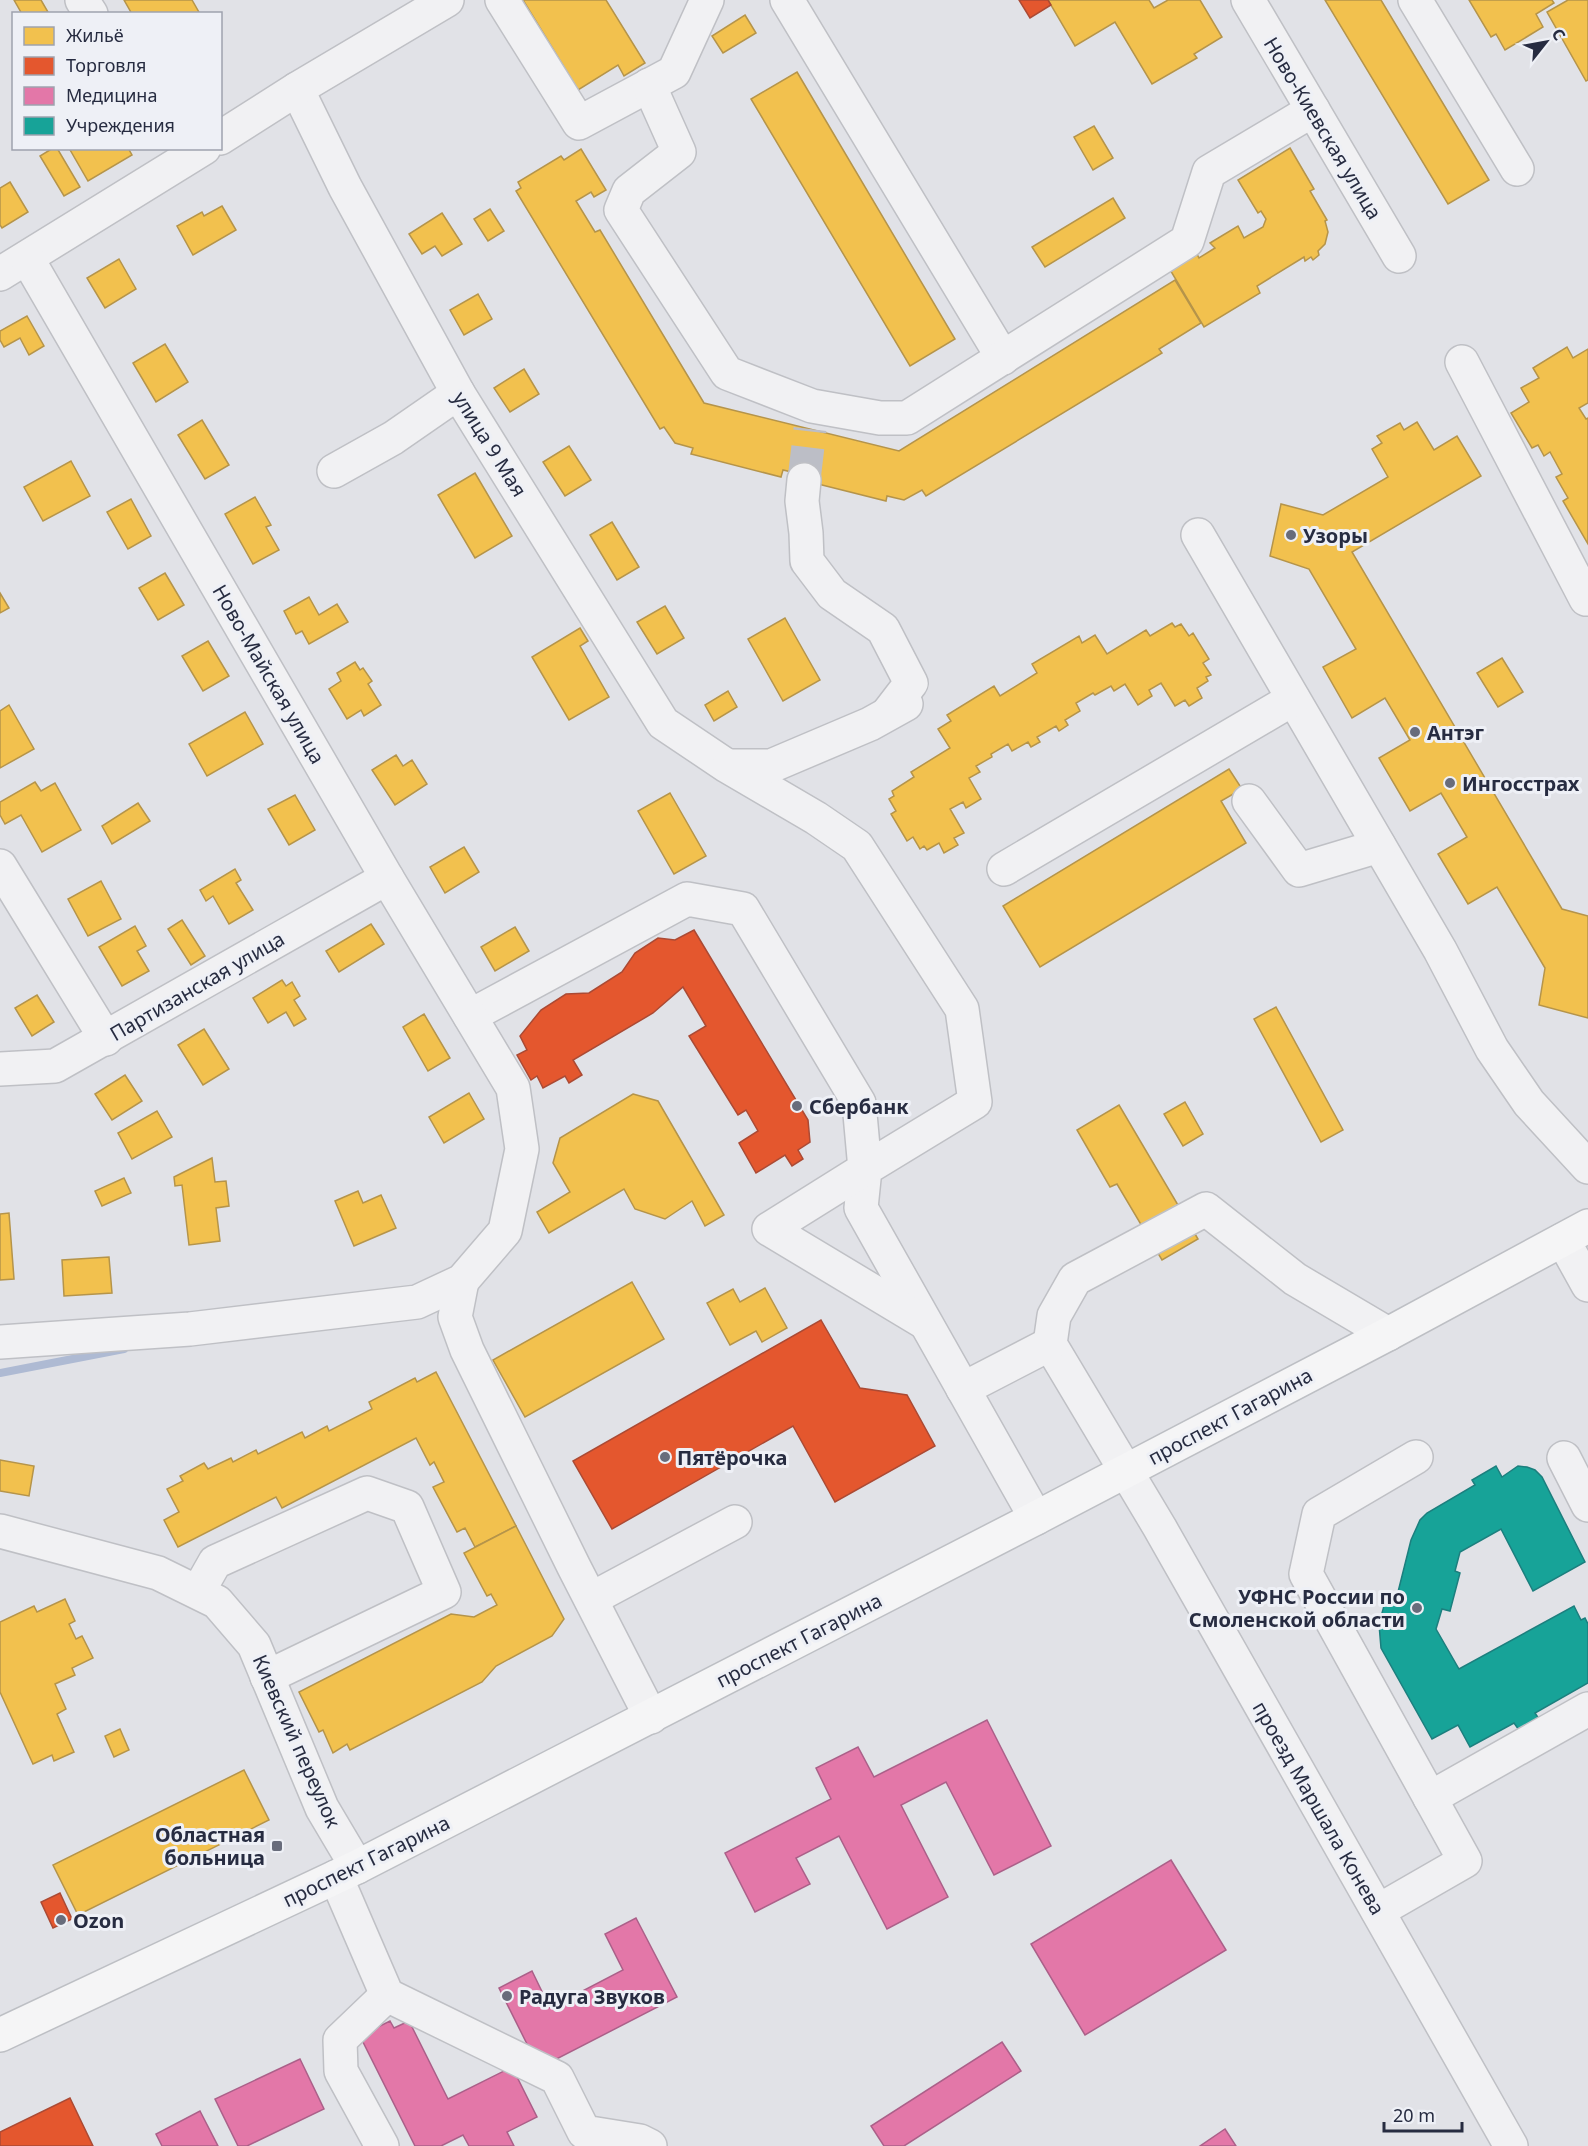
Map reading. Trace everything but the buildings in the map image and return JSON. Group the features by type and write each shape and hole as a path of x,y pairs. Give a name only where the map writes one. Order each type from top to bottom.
{"main road":[{"name":"проспект Гагарина","path":"3,2027 346,1872 1036,1518 1388,1334 1575,1233"}],"street":[{"path":"222,137 297,89 409,10 447,0"},
{"path":"502,0 579,123 674,72 707,0"},
{"path":"787,0 1003,358"},
{"name":"Ново-Киевская улица","path":"1248,0 1399,256"},
{"path":"1414,0 1517,169"},
{"path":"649,85 679,152 629,191 621,210 727,373 811,418 907,418 1187,241 1209,172 1313,110"},
{"name":"улица 9 Мая","path":"297,89 345,187 458,393 663,723 727,766 816,818 857,846 962,1009 975,1102 865,1169"},
{"path":"0,274 186,153"},
{"name":"Ново-Майская улица","path":"27,258 387,878 513,1088 522,1149 505,1231 462,1281"},
{"path":"1462,362 1586,599 1588,598"},
{"path":"334,471 393,438 458,393"},
{"path":"727,766 771,766 870,724 898,708 910,683 883,628 832,594 807,561 802,501 804,480"},
{"path":"1198,535 1440,950 1492,1049 1529,1103 1588,1167"},
{"path":"1004,868 1293,699"},
{"path":"1249,801 1299,870 1379,846"},
{"path":"0,866 106,1039"},
{"name":"Партизанская улица","path":"0,1070 55,1066 387,878"},
{"path":"470,1016 687,899 743,909 859,1103 865,1169 861,1208 1036,1518"},
{"path":"865,1169 769,1229 926,1323"},
{"path":"963,1389 1050,1344 1054,1316 1075,1279 1206,1209 1295,1279 1388,1334"},
{"path":"1575,1233 1588,1285"},
{"path":"0,1342 190,1329 417,1302 462,1281"},
{"path":"462,1281 455,1317 467,1350 651,1717"},
{"name":"проезд Маршала Конева","path":"1050,1344 1127,1470 1511,2146"},
{"path":"1378,1911 1466,1861 1306,1574 1319,1514 1416,1457"},
{"path":"1564,1458 1588,1505"},
{"path":"198,1592 215,1562 367,1493 407,1507 444,1592 267,1677"},
{"path":"591,1599 735,1522"},
{"name":"Киевский переулок","path":"0,1531 158,1573 217,1602 254,1645 322,1808 387,1995"},
{"path":"1430,1798 1588,1709"},
{"path":"382,2146 341,2071 340,2040 387,1995 556,2078 584,2132 640,2141 650,2146"}],"waterway":[{"path":"0,1373 124,1349"}],"tunnel":[{"path":"804,480 810,429"}],"place":[{"name":"Узоры","path":"1291,535"},
{"name":"Антэг","path":"1415,732"},
{"name":"Ингосстрах","path":"1450,783"},
{"name":"Сбербанк","path":"797,1106"},
{"name":"Пятёрочка","path":"665,1457"},
{"name":"УФНС России по Смоленской области","path":"1417,1608"},
{"name":"Областная больница","path":"277,1846"},
{"name":"Ozon","path":"61,1920"},
{"name":"Радуга Звуков","path":"507,1996"}]}
